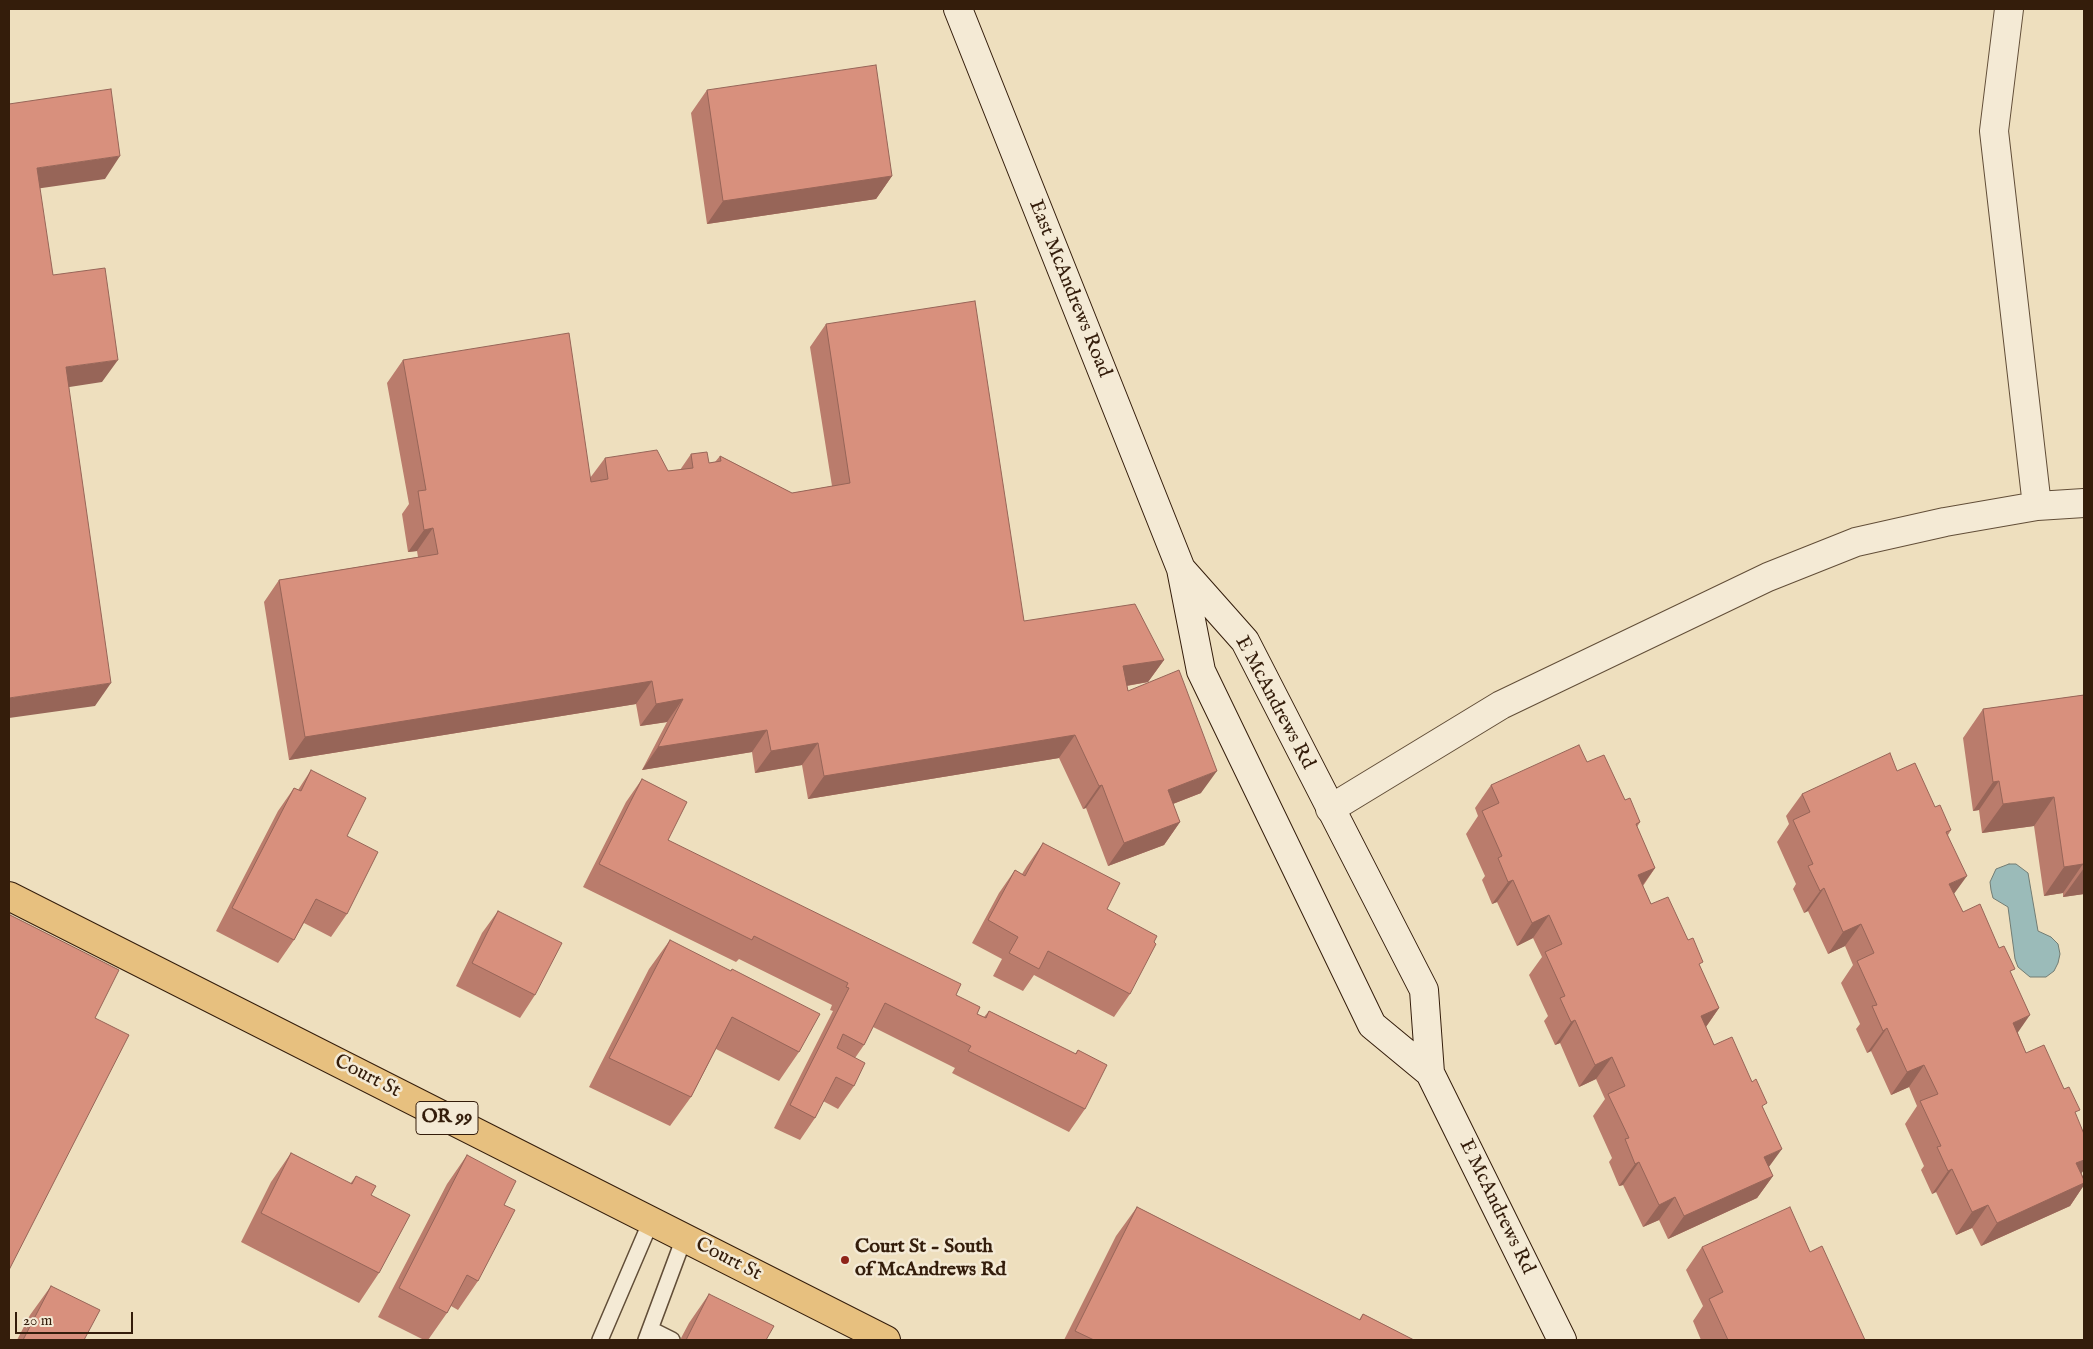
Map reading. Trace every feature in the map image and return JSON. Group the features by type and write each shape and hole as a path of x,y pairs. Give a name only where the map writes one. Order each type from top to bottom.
{"main road":[{"name":"East McAndrews Road","path":"958,9 1181,569"},
{"path":"2009,9 1994,131 2037,506"},
{"path":"1330,809 1501,705 1768,577 1856,542 1945,522 2037,506 2084,503"},
{"name":"E McAndrews Rd","path":"1181,569 1245,641 1424,990 1430,1073 1562,1340"},
{"name":"E McAndrews Rd","path":"1181,569 1201,671 1372,1025 1430,1073"},
{"name":"Court St","path":"9,896 886,1340"}],"lane":[{"path":"600,1340 651,1221"},
{"path":"672,1340 648,1335 684,1238"}],"water":[{"path":"2009,864 2016,864 2028,873 2038,931 2051,937 2058,944 2060,954 2058,963 2054,971 2046,977 2030,977 2018,967 2015,959 2008,907 1993,898 1990,882 1996,869"}],"building":[{"path":"876,65 892,176 723,201 707,90"},
{"path":"111,89 120,156 37,168 53,275 105,268 118,360 66,367 111,683 9,698 9,104"},
{"path":"975,301 1024,621 1135,604 1164,660 1123,666 1128,691 1179,670 1217,771 1168,790 1180,822 1124,843 1102,785 1099,786 1075,735 824,776 818,743 771,751 767,730 658,747 683,699 656,704 652,681 305,737 279,580 438,554 433,528 424,530 418,491 426,490 403,360 569,333 591,482 608,479 605,458 657,450 668,471 693,468 691,454 707,452 709,463 721,461 720,456 792,493 850,483 826,324"},
{"path":"2084,695 2084,868 2083,864 2064,867 2054,797 2003,804 1999,781 1993,782 1983,709"},
{"path":"1579,745 1587,762 1604,755 1625,800 1630,798 1640,822 1636,824 1655,868 1638,875 1651,904 1668,897 1688,940 1693,938 1703,962 1699,964 1719,1008 1701,1016 1714,1045 1732,1037 1752,1082 1756,1079 1767,1103 1762,1106 1782,1149 1764,1157 1773,1176 1684,1216 1675,1197 1659,1205 1639,1162 1635,1164 1625,1139 1629,1138 1608,1094 1625,1086 1612,1057 1595,1065 1575,1020 1571,1022 1560,998 1565,996 1545,952 1562,944 1549,915 1532,923 1513,880 1508,882 1498,858 1502,856 1482,811 1499,803 1491,785"},
{"path":"1890,753 1897,771 1915,763 1935,807 1940,805 1951,830 1946,832 1967,876 1949,884 1963,912 1980,904 1999,948 2004,946 2015,969 2010,971 2030,1015 2013,1023 2026,1053 2044,1045 2064,1089 2069,1087 2080,1110 2075,1112 2084,1134 2084,1160 2076,1163 2084,1183 1997,1223 1988,1205 1972,1212 1952,1169 1948,1171 1937,1147 1941,1146 1920,1101 1938,1094 1924,1065 1907,1072 1887,1028 1883,1031 1872,1006 1877,1005 1857,961 1874,953 1861,924 1843,932 1824,888 1820,891 1808,866 1813,864 1793,820 1810,812 1802,794"},
{"path":"311,770 366,798 347,836 378,852 347,914 316,899 294,940 232,908 294,788 301,791"},
{"path":"642,779 687,802 668,840 961,984 956,995 980,1007 977,1014 986,1018 989,1011 1076,1054 1078,1050 1107,1065 1085,1109 968,1051 971,1046 885,1003 864,1045 843,1034 837,1048 865,1063 854,1086 836,1077 815,1118 790,1105 849,988 846,987 848,983 754,936 752,940 599,864"},
{"path":"1043,843 1120,883 1107,909 1157,936 1154,942 1156,944 1130,994 1048,951 1039,969 1009,953 1018,937 988,920 1015,870 1025,876"},
{"path":"498,911 562,943 535,995 472,963"},
{"path":"10,915 119,970 95,1018 129,1035 9,1270 9,918"},
{"path":"670,940 820,1014 799,1052 732,1017 691,1097 609,1058"},
{"path":"291,1153 352,1184 356,1176 376,1186 371,1195 410,1215 379,1273 261,1213"},
{"path":"467,1155 516,1181 504,1205 515,1210 478,1281 467,1275 447,1313 399,1288"},
{"path":"1137,1207 1360,1320 1363,1314 1414,1340 1094,1340 1075,1331"},
{"path":"1790,1207 1810,1252 1822,1246 1865,1340 1728,1340 1709,1299 1723,1292 1702,1247"},
{"path":"51,1286 100,1310 84,1340 23,1340"},
{"path":"709,1294 774,1326 766,1340 686,1340"}],"place":[{"name":"Court St - South of McAndrews Rd","path":"845,1260"}]}
